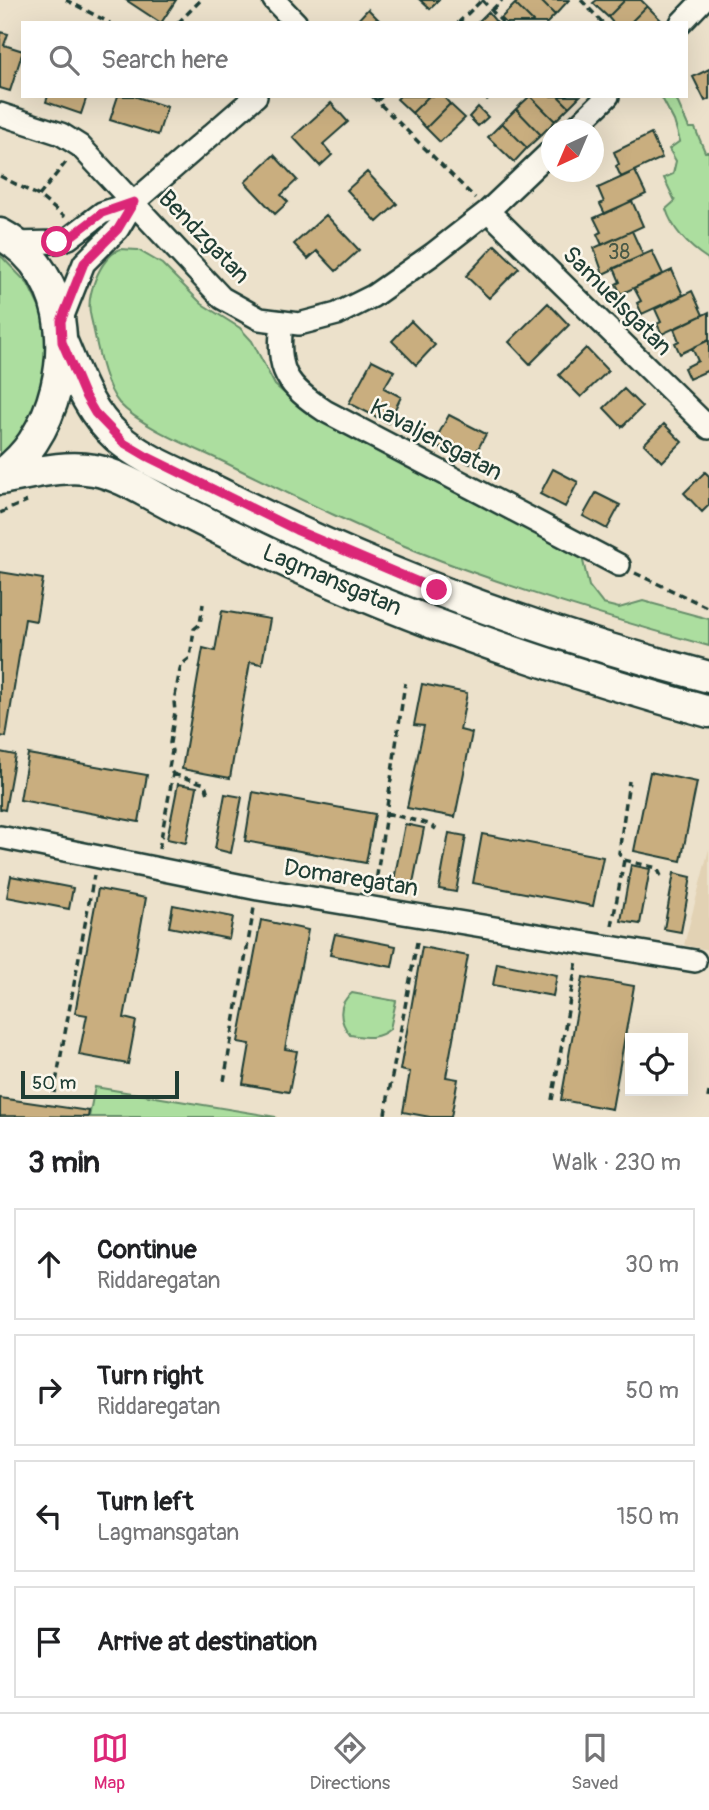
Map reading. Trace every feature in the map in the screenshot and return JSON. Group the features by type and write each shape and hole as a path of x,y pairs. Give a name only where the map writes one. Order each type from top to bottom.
{"main road":[{"name":"Lagmansgatan","path":"7,238 25,252 40,270 54,297 61,332 84,394 95,413 124,443 296,530 437,590 544,628 709,677"},
{"path":"0,478 23,455 42,427 54,396 61,332"},
{"name":"Lagmansgatan","path":"0,478 62,469 95,470 374,600 527,657 709,712"}],"street":[{"path":"274,0 294,21"},
{"path":"683,21 704,0 709,4"},
{"path":"61,332 84,263 118,229 134,202 254,98"},
{"path":"584,119 606,98"},
{"name":"Bendzgatan","path":"0,114 61,134 80,146 222,298 260,319 282,323 299,324 317,320 353,307 373,296 488,211 541,160"},
{"path":"7,238 57,242 69,238 102,213 134,202"},
{"name":"Samuelsgatan","path":"488,211 709,428"},
{"name":"Kavaljersgatan","path":"282,323 280,359 285,377 301,396 619,565"},
{"name":"Domaregatan","path":"0,837 258,889 695,961"}],"path":[{"path":"66,0 106,21"},
{"path":"180,21 201,0"},
{"path":"460,21 482,0 501,21"},
{"path":"492,10 502,0"},
{"path":"581,0 601,21"},
{"path":"374,98 488,211"},
{"path":"377,101 380,98"},
{"path":"38,196 80,146"},
{"path":"619,565 709,608"},
{"path":"203,604 200,624 194,629 190,658 181,665 174,701 176,712 170,743 172,751 169,768 173,774 205,784 208,794"},
{"path":"373,908 405,683"},
{"path":"155,868 173,774"},
{"path":"629,781 619,853 624,860 657,868 660,876"},
{"path":"386,813 429,824 436,830"},
{"path":"54,1093 97,857"},
{"path":"608,947 624,860"},
{"path":"224,1081 258,889"},
{"path":"386,1114 422,916"},
{"path":"552,1100 580,942"},
{"path":"708,1098 709,1092"}],"shaded area":[{"path":"709,849 709,950 684,945"}],"green space":[{"path":"662,98 676,98 689,128 695,128 705,152 709,152 709,263 708,259 677,231 666,209 675,201 664,178 673,174 676,161 669,149 680,141 674,121"},
{"path":"120,249 138,250 162,264 202,304 240,328 252,341 275,385 293,401 582,557 589,586 603,604 619,608 643,601 709,619 709,646 541,596 415,550 308,503 142,421 113,395 101,363 90,309 95,279 106,261"},
{"path":"0,255 28,284 45,319 51,357 29,429 0,459"},
{"path":"352,993 396,1001 390,1029 376,1036 350,1035 341,1013 344,1002"},
{"path":"95,1087 276,1117 89,1117"}],"building":[{"path":"126,0 176,0 162,21 158,21"},
{"path":"420,0 439,0 430,9"},
{"path":"519,0 540,0 555,15 549,21 532,21 515,4"},
{"path":"540,0 569,0 555,15"},
{"path":"597,0 625,0 608,17 593,3"},
{"path":"625,0 641,0 647,6 632,21 611,21 608,17"},
{"path":"515,4 532,21 504,21 501,18"},
{"path":"647,6 661,20 660,21 632,21"},
{"path":"368,9 380,21 357,21"},
{"path":"488,12 495,21 479,21"},
{"path":"0,32 8,34 4,45 21,50 21,57 10,91 0,88"},
{"path":"709,69 709,99 705,101 693,77"},
{"path":"47,98 86,98 81,114 46,102"},
{"path":"117,98 140,98 167,107 158,135 110,120"},
{"path":"398,98 427,98 412,113"},
{"path":"427,98 445,98 450,104 426,128 412,113"},
{"path":"528,98 532,98 553,119 541,119 541,135 516,109"},
{"path":"532,98 560,98 569,107 557,119 553,119"},
{"path":"560,98 578,98 569,107"},
{"path":"331,103 348,122 323,144 332,155 320,166 293,137"},
{"path":"450,104 465,118 440,142 426,128"},
{"path":"478,107 488,117 478,126 469,117"},
{"path":"516,109 541,135 527,148 502,123"},
{"path":"502,123 527,148 514,162 488,137"},
{"path":"651,134 662,158 621,177 614,152"},
{"path":"274,155 297,180 281,195 288,202 275,214 245,182"},
{"path":"635,171 646,194 605,214 600,204 604,202 598,188"},
{"path":"367,172 397,204 377,222 347,190"},
{"path":"632,201 643,226 602,245 597,234 601,232 594,218"},
{"path":"326,215 359,250 336,271 317,251 308,259 294,244"},
{"path":"632,231 643,255 603,274 594,248"},
{"path":"495,245 519,268 489,298 466,276"},
{"path":"652,251 663,274 621,294 616,284 620,282 614,268"},
{"path":"672,270 683,295 642,314 637,303 641,301 634,288"},
{"path":"692,291 703,315 662,334 657,324 661,322 655,309"},
{"path":"548,303 569,325 530,364 509,342"},
{"path":"709,312 709,340 680,354 675,343 679,341 674,329"},
{"path":"411,321 435,345 416,365 392,341"},
{"path":"709,340 709,370 689,379 684,368 698,361 692,348"},
{"path":"586,348 608,371 581,397 559,375"},
{"path":"372,360 394,371 384,388 401,397 388,423 349,403"},
{"path":"624,389 642,407 622,427 604,408"},
{"path":"449,415 486,434 470,464 433,444"},
{"path":"664,424 682,442 662,462 644,444"},
{"path":"553,469 578,482 565,507 540,494"},
{"path":"705,472 709,476 709,505 702,512 684,493"},
{"path":"596,493 620,505 607,529 583,516"},
{"path":"0,572 43,579 36,621 25,619 6,737 0,736"},
{"path":"222,611 270,619 262,664 250,662 230,778 182,769 203,648 215,651"},
{"path":"422,684 467,693 460,730 472,733 455,817 407,808 424,726 414,725"},
{"path":"0,752 15,755 5,810 0,809"},
{"path":"28,754 147,775 139,822 20,800"},
{"path":"650,772 697,782 681,861 634,851"},
{"path":"178,784 197,787 186,843 167,839"},
{"path":"253,792 375,814 366,863 245,841"},
{"path":"225,794 242,797 231,853 215,849"},
{"path":"405,824 424,828 413,883 394,880"},
{"path":"449,833 466,836 456,892 439,889"},
{"path":"482,834 603,857 593,906 473,883"},
{"path":"631,865 650,869 640,924 621,921"},
{"path":"674,873 691,877 681,932 664,929"},
{"path":"11,876 73,888 69,909 7,897"},
{"path":"98,889 146,898 124,1018 136,1021 128,1064 79,1055 87,1015 75,1013"},
{"path":"173,905 233,917 229,939 169,927"},
{"path":"261,920 308,930 285,1049 297,1051 289,1092 243,1084 250,1044 238,1042"},
{"path":"335,934 396,946 392,967 330,955"},
{"path":"422,947 468,956 446,1077 458,1079 451,1117 430,1117 403,1112 410,1072 400,1070"},
{"path":"497,963 557,975 553,996 493,985"},
{"path":"583,977 634,986 612,1109 561,1100"},
{"path":"0,1098 89,1111 88,1117 0,1116"}],"route":[{"path":"57,242 69,238 102,213 134,202 118,229 97,247 84,263 61,321 62,342 84,394 100,420 115,435 146,456 251,509 437,590"}]}
